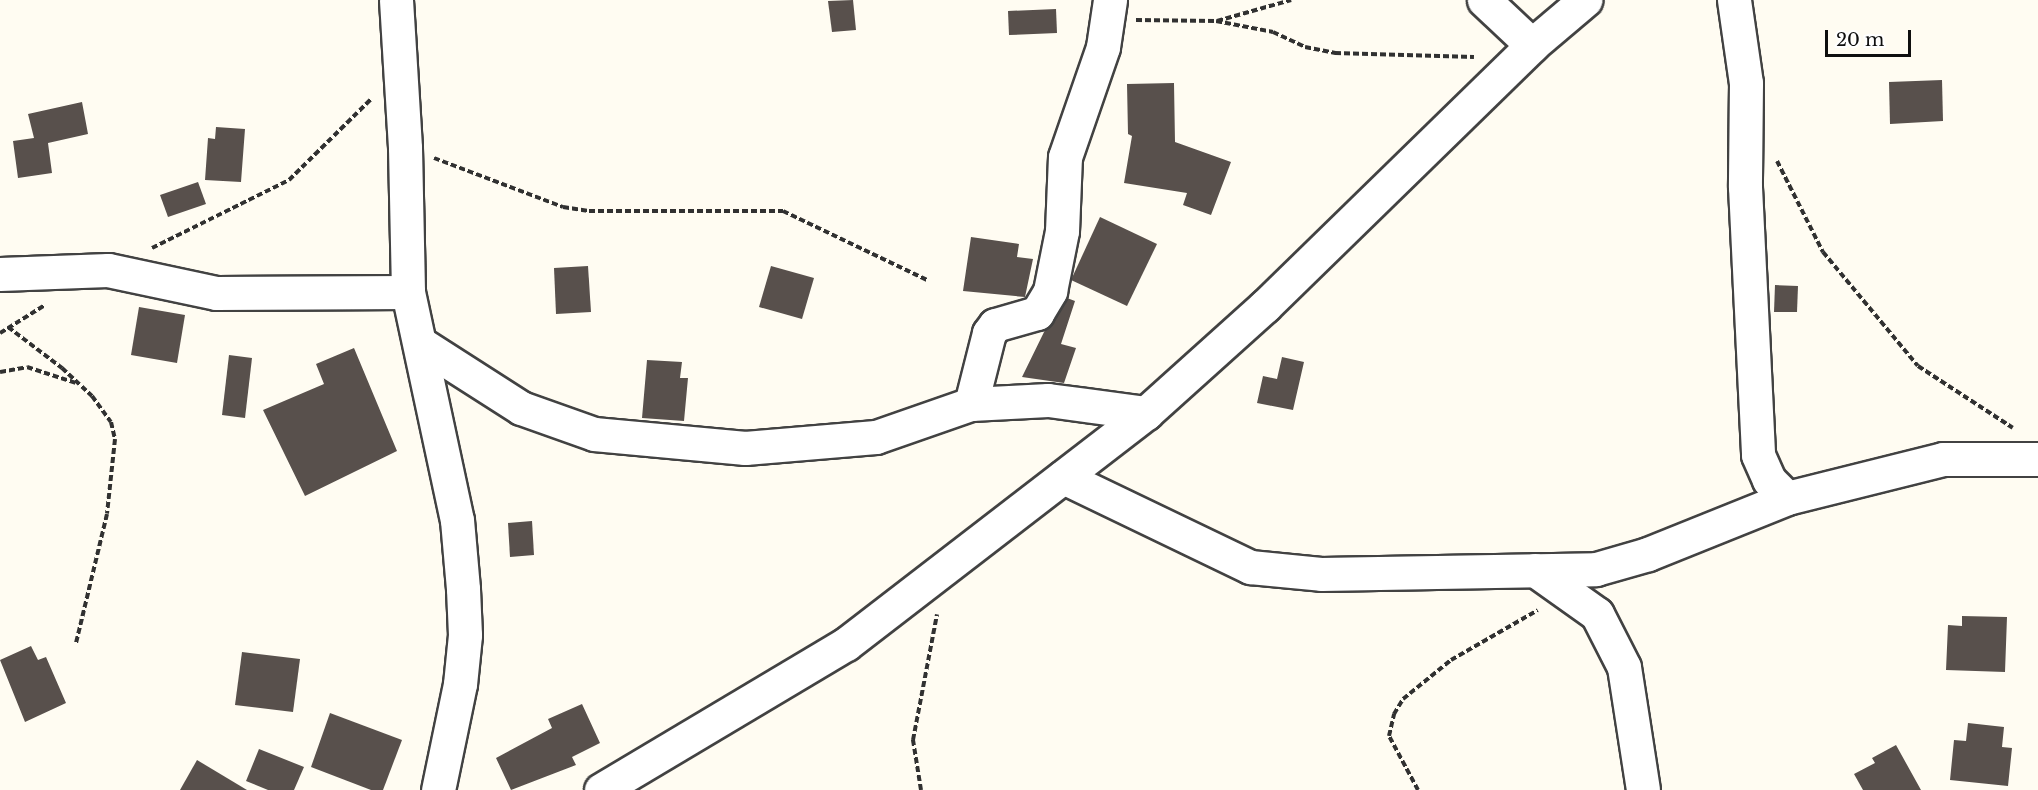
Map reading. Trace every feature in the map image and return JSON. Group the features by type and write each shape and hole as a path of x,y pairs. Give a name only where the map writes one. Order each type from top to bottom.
{"street":[{"path":"396,0 405,148 408,292 457,520 465,635 460,684 438,790"},
{"path":"1484,0 1524,52"},
{"path":"602,790 846,644 1146,413 1265,306 1524,52 1586,0"},
{"path":"1734,0 1746,82 1744,187 1758,455 1768,480 1787,498"},
{"path":"971,404 989,333 995,325 1037,313 1050,291 1062,231 1065,157 1109,10"},
{"path":"0,274 108,270 216,293 408,292"},
{"path":"421,344 521,408 594,434 745,448 848,441 904,429 971,404 1048,400 1146,413"},
{"path":"1063,477 1250,567 1322,574 1596,569 1623,561 1787,498 1943,459 2029,446"},
{"path":"1535,570 1597,614 1624,667 1643,790"}],"path":[{"path":"1216,21 1291,0"},
{"path":"1109,10 1216,21 1274,32 1305,47 1335,53 1524,52"},
{"path":"149,250 290,180 401,68"},
{"path":"405,148 563,207 589,212 783,211 927,280"},
{"path":"1775,157 1823,252 1918,366 2029,446"},
{"path":"0,333 46,304"},
{"path":"8,327 80,385 108,417 115,439 107,514 75,643"},
{"path":"0,372 27,367 80,385"},
{"path":"1418,790 1389,736 1394,714 1403,699 1451,660 1568,593"},
{"path":"921,790 913,740 937,611"}],"building":[{"path":"853,0 856,30 832,32 828,1"},
{"path":"1056,9 1057,33 1009,35 1008,11"},
{"path":"1942,80 1943,121 1890,124 1889,82"},
{"path":"1174,83 1175,142 1231,162 1211,215 1183,205 1187,193 1124,183 1132,136 1128,134 1127,84"},
{"path":"82,102 88,134 48,143 52,173 18,178 13,141 34,138 28,114"},
{"path":"216,127 245,129 241,182 205,180 208,138 215,139"},
{"path":"198,182 206,204 168,217 160,195"},
{"path":"1100,217 1157,244 1127,306 1071,280"},
{"path":"971,237 1019,244 1017,257 1033,259 1025,297 963,291"},
{"path":"588,266 591,312 556,314 554,268"},
{"path":"771,266 814,278 802,319 759,307"},
{"path":"1775,285 1798,286 1797,312 1774,312"},
{"path":"1067,298 1075,301 1061,344 1076,348 1064,383 1022,377 1046,328"},
{"path":"139,307 185,315 177,363 131,355"},
{"path":"354,348 397,451 305,496 263,410 324,384 316,364"},
{"path":"229,355 252,358 245,418 222,415"},
{"path":"1282,357 1304,362 1293,410 1257,403 1263,376 1277,379"},
{"path":"647,360 682,362 680,378 688,378 684,421 642,418"},
{"path":"532,521 534,555 510,557 508,523"},
{"path":"1962,616 2007,617 2005,672 1946,670 1948,625 1962,626"},
{"path":"31,646 38,660 46,657 66,703 25,722 0,660"},
{"path":"242,652 300,659 293,712 235,705"},
{"path":"582,704 600,743 572,757 576,765 511,790 496,758 552,728 548,719"},
{"path":"330,713 402,740 383,790 371,790 311,767"},
{"path":"1968,723 2004,727 2002,747 2012,748 2008,786 1950,780 1954,740 1966,741"},
{"path":"1896,745 1921,790 1863,790 1854,774 1875,763 1872,758"},
{"path":"259,749 304,767 294,790 268,790 246,781"},
{"path":"197,760 247,790 180,790"}]}
